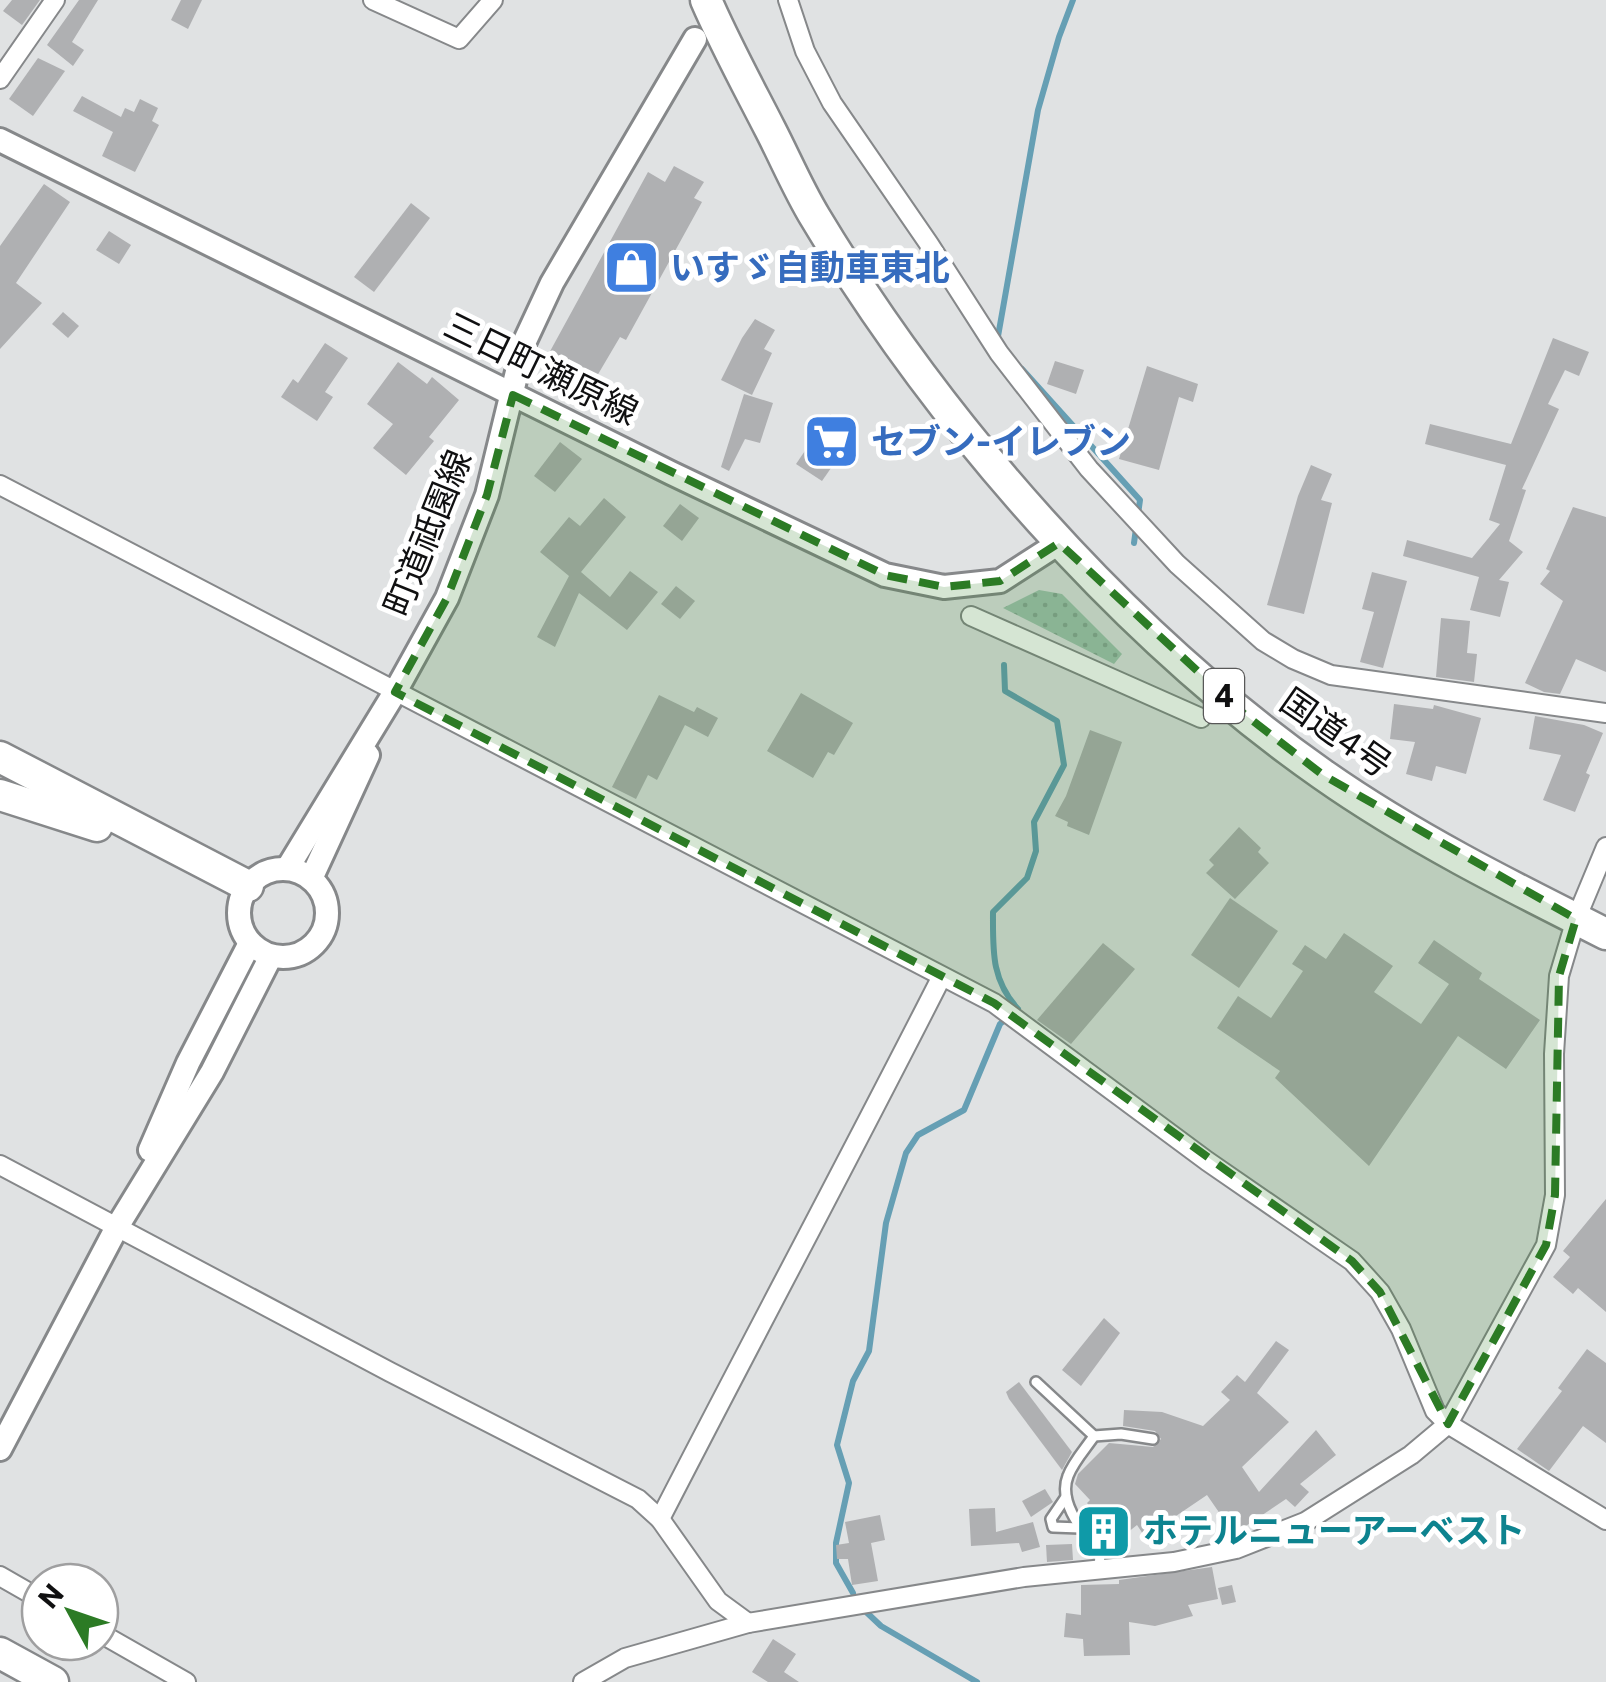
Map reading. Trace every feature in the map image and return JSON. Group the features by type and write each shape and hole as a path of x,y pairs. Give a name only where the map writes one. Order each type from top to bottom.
{"highway":[{"name":"4","path":"706,0 813,214 897,344 1059,543"},
{"name":"国道4号","path":"1059,543 1231,702 1323,775 1407,827 1606,934"},
{"path":"0,757 244,895"},
{"path":"0,795 96,826 244,895"},
{"path":"0,1653 52,1682"}],"street":[{"path":"0,79 55,0"},
{"path":"374,0 459,39 493,0"},
{"path":"788,0 805,52 832,104 999,353 1088,469 1177,564 1263,641 1330,674 1606,713"},
{"name":"町道祗園線","path":"286,869 395,692 447,598 487,496 524,342 552,283 694,39"},
{"name":"三日町瀬原線","path":"0,140 885,575 944,587 1000,581 1059,543"},
{"path":"0,485 994,1003 1207,1162 1352,1261 1380,1292 1401,1329 1435,1411 1448,1424 1606,1520"},
{"path":"971,616 1201,718"},
{"name":"町道祗園線","path":"311,878 395,692"},
{"path":"584,1682 624,1658 748,1623 1024,1578 1174,1562 1236,1549 1305,1522 1411,1455 1448,1424 1546,1245 1555,1195 1554,1054 1559,976 1576,919 1606,847"},
{"path":"286,869 311,878 326,902 324,930 305,952 292,956 261,950 240,924 244,895 265,873 286,869"},
{"path":"0,1449 117,1227 188,1063 261,950"},
{"path":"660,1519 941,978"},
{"path":"0,1165 638,1499 660,1519 718,1601 748,1623"},
{"path":"120,1644 186,1682"}],"lane":[{"path":"1036,1382 1094,1436 1121,1434 1153,1440"},
{"path":"1094,1436 1067,1478 1066,1497 1080,1528 1100,1554 1098,1572"},
{"path":"1066,1497 1051,1520 1053,1527 1080,1528"}],"highlighted area":[{"path":"513,395 885,575 944,587 1000,581 1059,543 1244,714 1323,775 1576,919 1559,976 1555,1195 1546,1245 1448,1424 1380,1292 1352,1261 994,1003 395,692 447,598 487,495"}],"green space":[{"path":"1039,590 1062,594 1122,654 1114,664 1003,608"}],"building":[{"path":"12,0 40,0 22,25 3,11"},
{"path":"79,0 98,0 72,42 84,50 73,66 47,45"},
{"path":"181,0 202,0 188,29 171,20"},
{"path":"38,58 65,71 33,116 9,99"},
{"path":"82,96 121,117 125,108 134,112 140,99 158,108 152,121 159,125 135,172 102,156 113,132 73,111"},
{"path":"674,166 704,182 694,198 702,202 626,340 620,337 597,376 588,371 580,386 542,366 648,172 665,182"},
{"path":"44,184 70,202 16,283 42,303 0,349 0,246"},
{"path":"411,203 430,218 374,292 354,277"},
{"path":"109,231 131,245 119,264 96,250"},
{"path":"63,312 79,326 68,338 52,324"},
{"path":"755,319 775,330 764,349 772,353 752,395 721,380"},
{"path":"1553,338 1589,352 1579,376 1565,370 1548,404 1559,409 1522,489 1526,490 1509,541 1523,552 1499,580 1509,582 1500,617 1470,610 1479,577 1403,556 1407,540 1472,558 1500,524 1489,520 1506,465 1425,444 1430,424 1511,444"},
{"path":"325,343 348,358 325,392 333,397 317,421 281,397 293,379 298,383"},
{"path":"1055,361 1084,370 1076,394 1047,384"},
{"path":"398,362 427,384 432,377 459,400 429,437 434,441 406,475 373,448 393,424 367,404"},
{"path":"1147,366 1198,384 1193,402 1179,397 1159,470 1119,459"},
{"path":"744,394 773,403 760,443 745,439 729,471 721,467"},
{"path":"830,414 856,432 822,481 796,464"},
{"path":"560,442 582,459 555,492 534,476"},
{"path":"1311,465 1332,474 1321,500 1332,503 1304,614 1267,605 1298,496"},
{"path":"604,498 626,517 581,572 610,597 630,571 658,592 627,630 579,593 555,647 537,637 569,576 540,552 569,517 580,526"},
{"path":"680,504 699,518 682,541 663,526"},
{"path":"1573,507 1606,517 1606,672 1576,659 1560,694 1525,683 1563,601 1540,584 1550,571 1546,569"},
{"path":"1372,572 1407,581 1383,668 1360,662 1374,612 1362,609"},
{"path":"676,586 695,601 680,619 661,604"},
{"path":"1441,618 1470,621 1467,653 1477,654 1474,682 1436,677"},
{"path":"801,693 853,723 834,755 828,752 813,778 767,751"},
{"path":"659,695 694,712 697,707 718,718 708,737 685,725 657,780 648,775 636,799 612,787"},
{"path":"1394,704 1433,709 1434,705 1481,718 1466,774 1436,766 1432,781 1406,774 1415,742 1390,739"},
{"path":"1535,716 1584,725 1603,733 1575,812 1543,800 1561,755 1529,749"},
{"path":"1090,730 1122,742 1089,835 1055,816"},
{"path":"1239,827 1261,848 1258,852 1269,863 1235,899 1206,873 1214,865 1209,860"},
{"path":"1230,898 1278,931 1239,988 1191,955"},
{"path":"1344,933 1393,966 1374,992 1421,1024 1449,984 1418,963 1434,940 1482,973 1479,979 1540,1020 1506,1069 1458,1036 1369,1166 1275,1078 1280,1071 1217,1028 1238,996 1271,1018 1303,971 1292,964 1305,945 1326,959"},
{"path":"1103,943 1135,969 1071,1044 1037,1020"},
{"path":"1606,1199 1606,1312 1578,1288 1573,1294 1553,1277 1570,1257 1563,1251"},
{"path":"1104,1318 1120,1333 1081,1386 1062,1370"},
{"path":"1276,1341 1289,1350 1257,1393 1289,1422 1242,1467 1259,1492 1316,1430 1336,1455 1300,1484 1309,1492 1295,1507 1286,1499 1234,1534 1207,1495 1145,1537 1137,1525 1107,1549 1087,1523 1095,1513 1087,1503 1090,1500 1075,1484 1078,1474 1109,1443 1153,1447 1161,1439 1155,1431 1123,1426 1124,1410 1162,1412 1203,1426 1230,1400 1221,1392 1237,1375 1245,1382"},
{"path":"1587,1349 1606,1363 1606,1443 1583,1426 1549,1471 1517,1449 1562,1391 1558,1388"},
{"path":"1019,1382 1072,1452 1062,1470 1009,1399 1006,1392"},
{"path":"1045,1489 1053,1502 1031,1517 1022,1501"},
{"path":"995,1508 996,1532 1033,1522 1040,1547 1022,1552 1019,1543 971,1546 969,1509"},
{"path":"880,1515 885,1540 871,1543 878,1581 852,1585 848,1559 837,1559 836,1545 849,1543 845,1522"},
{"path":"1072,1544 1073,1560 1047,1562 1046,1545"},
{"path":"1212,1567 1218,1599 1188,1605 1193,1616 1155,1626 1129,1622 1130,1655 1084,1656 1083,1639 1064,1637 1066,1613 1081,1615 1081,1585 1119,1584 1119,1580"},
{"path":"1232,1585 1236,1602 1222,1605 1218,1588"},
{"path":"773,1639 796,1654 784,1672 799,1682 768,1682 752,1672"}],"waterway":[{"path":"997,342 1038,110 1073,0"},
{"path":"1022,369 1140,500 1134,543"},
{"path":"853,1593 836,1563 836,1543 849,1483 837,1445 853,1381 869,1351 886,1223 906,1153 918,1135 964,1110 1000,1024 1018,1009 998,976 993,912 1027,878 1036,851 1034,822 1064,765 1057,721 1005,691 1004,665"},
{"path":"863,1609 881,1626 977,1682"}],"place":[{"name":"いすゞ自動車東北","path":"631,268"},
{"name":"セブン-イレブン","path":"832,442"},
{"name":"ホテルニューアーベスト","path":"1104,1531"}]}
